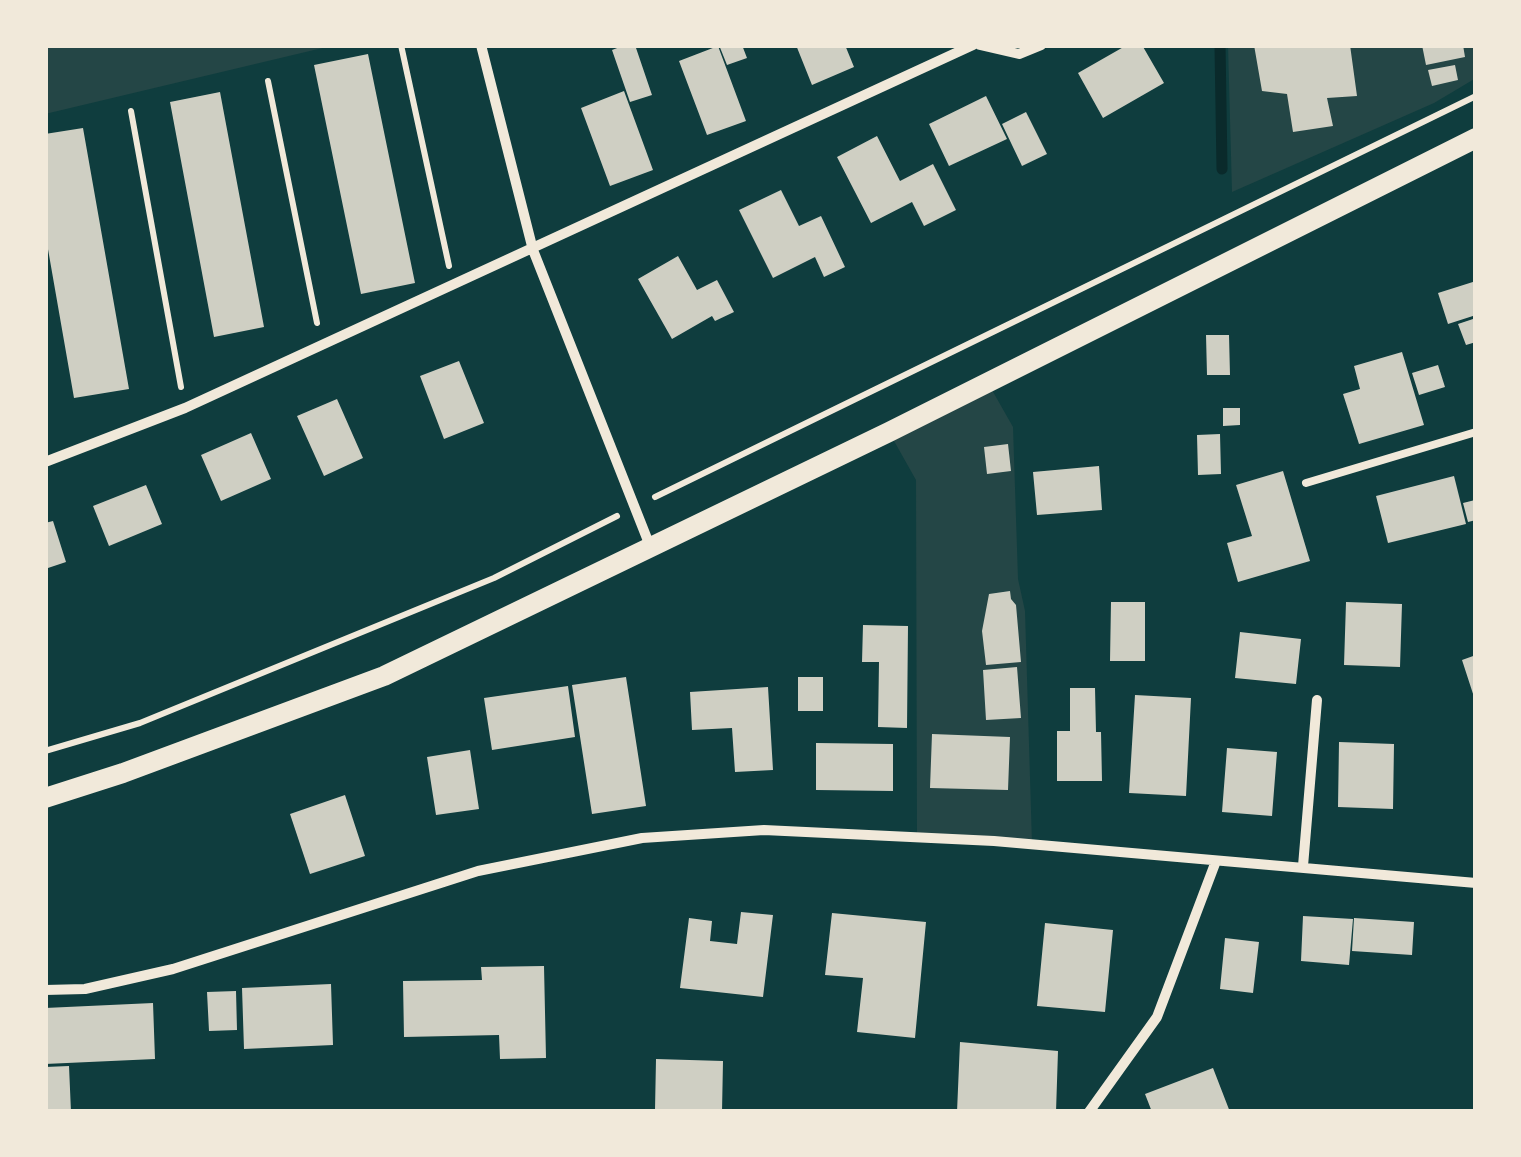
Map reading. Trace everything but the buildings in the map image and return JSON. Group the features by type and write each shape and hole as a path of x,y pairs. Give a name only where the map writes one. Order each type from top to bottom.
{"main road":[{"path":"45,798 384,676 889,432 1476,138"}],"street":[{"path":"481,45 533,250 650,546"},
{"path":"45,462 184,408 977,45 1019,54 1041,45"},
{"path":"1303,866 1317,700"},
{"path":"45,990 85,989 173,969 478,871 642,838 764,830 994,840 1476,884"},
{"path":"1089,1112 1158,1017 1216,861"}],"lane":[{"path":"1306,483 1476,432"}],"path":[{"path":"401,45 453,286"},
{"path":"268,81 321,343"},
{"path":"45,751 140,723 494,578 1476,96"},
{"path":"131,111 184,408"}],"shaded area":[{"path":"45,45 335,45 45,114"},
{"path":"1228,45 1476,45 1476,78 1434,103 1232,192"},
{"path":"988,383 1013,427 1018,579 1025,611 1032,844 917,837 916,480 889,432"}],"waterway":[{"path":"1220,45 1222,169"}]}
